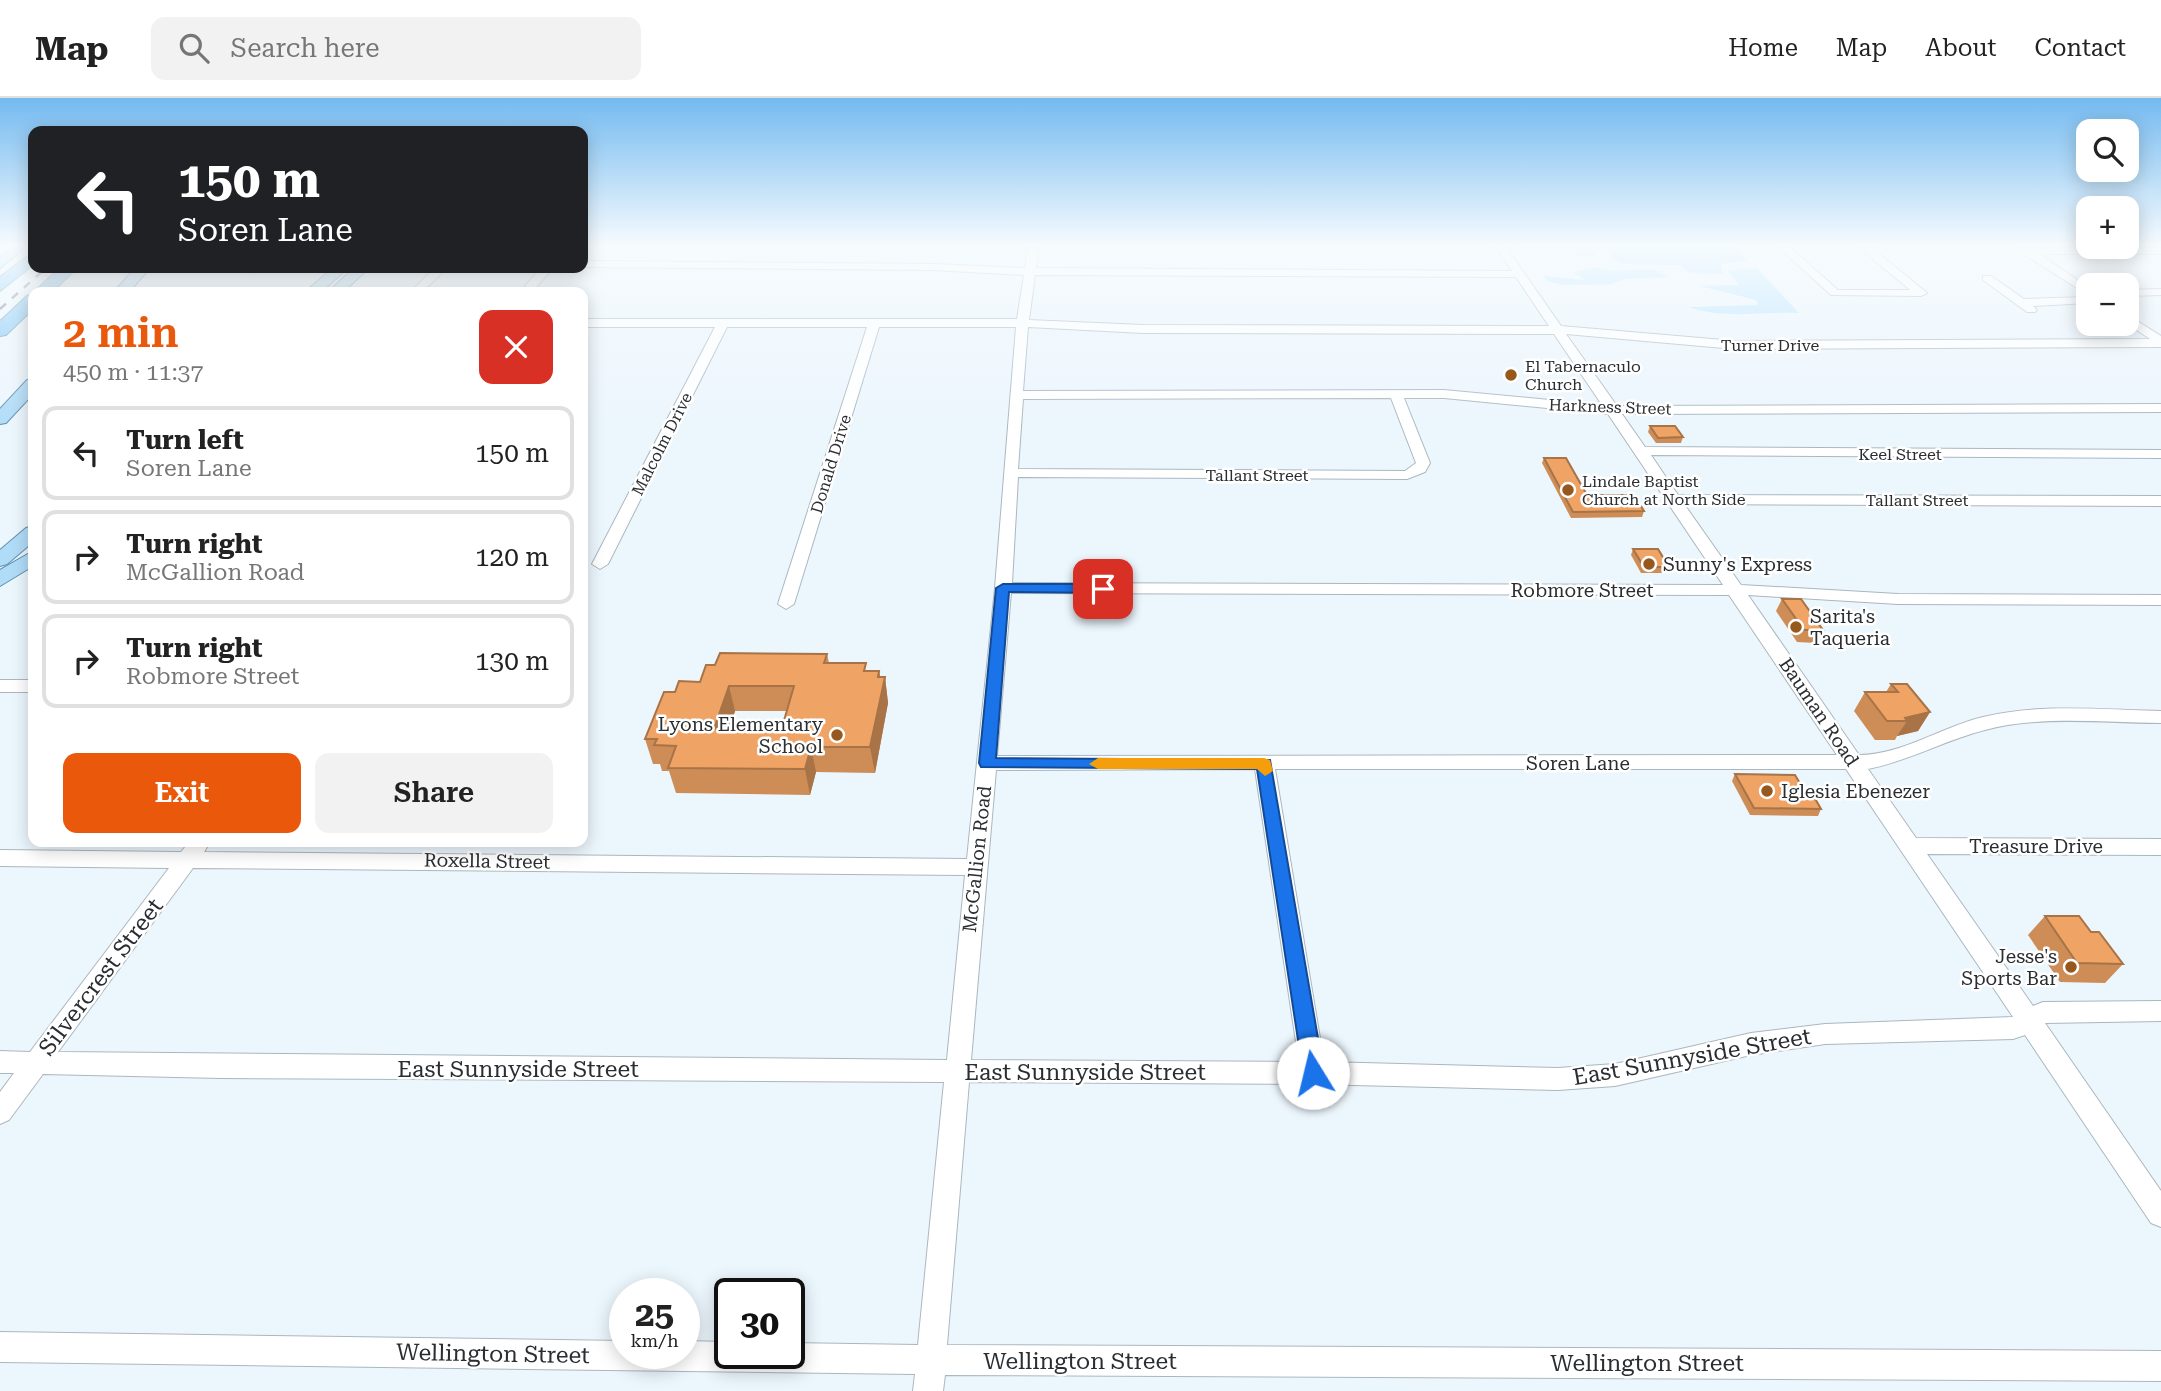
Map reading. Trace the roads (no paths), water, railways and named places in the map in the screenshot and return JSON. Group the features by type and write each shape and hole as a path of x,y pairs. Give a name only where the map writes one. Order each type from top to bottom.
{"highway":[{"path":"0,331 28,305"}],"main road":[{"path":"0,419 28,389"},
{"path":"0,560 28,536"},
{"path":"0,580 28,560"}],"street":[{"name":"McGallion Road","path":"928,1391 1003,588 1025,304"},
{"name":"Bauman Road","path":"1539,304 2161,1214"},
{"path":"2023,304 2039,315"},
{"name":"Turner Drive","path":"588,323 1023,323 1143,329 1556,330 1605,331 1716,345 2161,342"},
{"name":"Malcolm Drive","path":"600,564 723,323"},
{"name":"Donald Drive","path":"786,604 874,323"},
{"path":"2139,327 2161,342"},
{"name":"Harkness Street","path":"1018,395 1468,396 1612,410 2161,408"},
{"name":"Tallant Street","path":"1013,473 1408,475 1420,470 1423,463 1396,395"},
{"name":"Keel Street","path":"1640,451 2161,454"},
{"name":"Tallant Street","path":"1672,499 2161,501"},
{"name":"Robmore Street","path":"1003,588 1735,590 1898,599 2161,600"},
{"path":"0,686 28,686"},
{"name":"Soren Lane","path":"987,763 1854,762 1893,759 1972,727 2000,720 2161,717"},
{"path":"1264,764 1313,1073"},
{"name":"Treasure Drive","path":"1910,846 2161,847"},
{"name":"Roxella Street","path":"0,858 194,851 975,867"},
{"name":"Silvercrest Street","path":"0,1112 194,851"},
{"name":"East Sunnyside Street","path":"0,1062 220,1067 1313,1073 1558,1079 1615,1075 1751,1044 1825,1034 2013,1029 2030,1022 2043,1012 2161,1011"},
{"name":"Wellington Street","path":"0,1347 930,1359 2161,1366"}],"railway":[{"path":"0,309 5,304"}],"place":[{"name":"El Tabernaculo Church","path":"1511,375"},
{"name":"Lindale Baptist Church at North Side","path":"1568,490"},
{"name":"Sunny's Express","path":"1649,564"},
{"name":"Sarita's Taqueria","path":"1796,627"},
{"name":"Lyons Elementary School","path":"837,735"},
{"name":"Iglesia Ebenezer","path":"1767,791"},
{"name":"Jesse's Sports Bar","path":"2071,967"}]}
